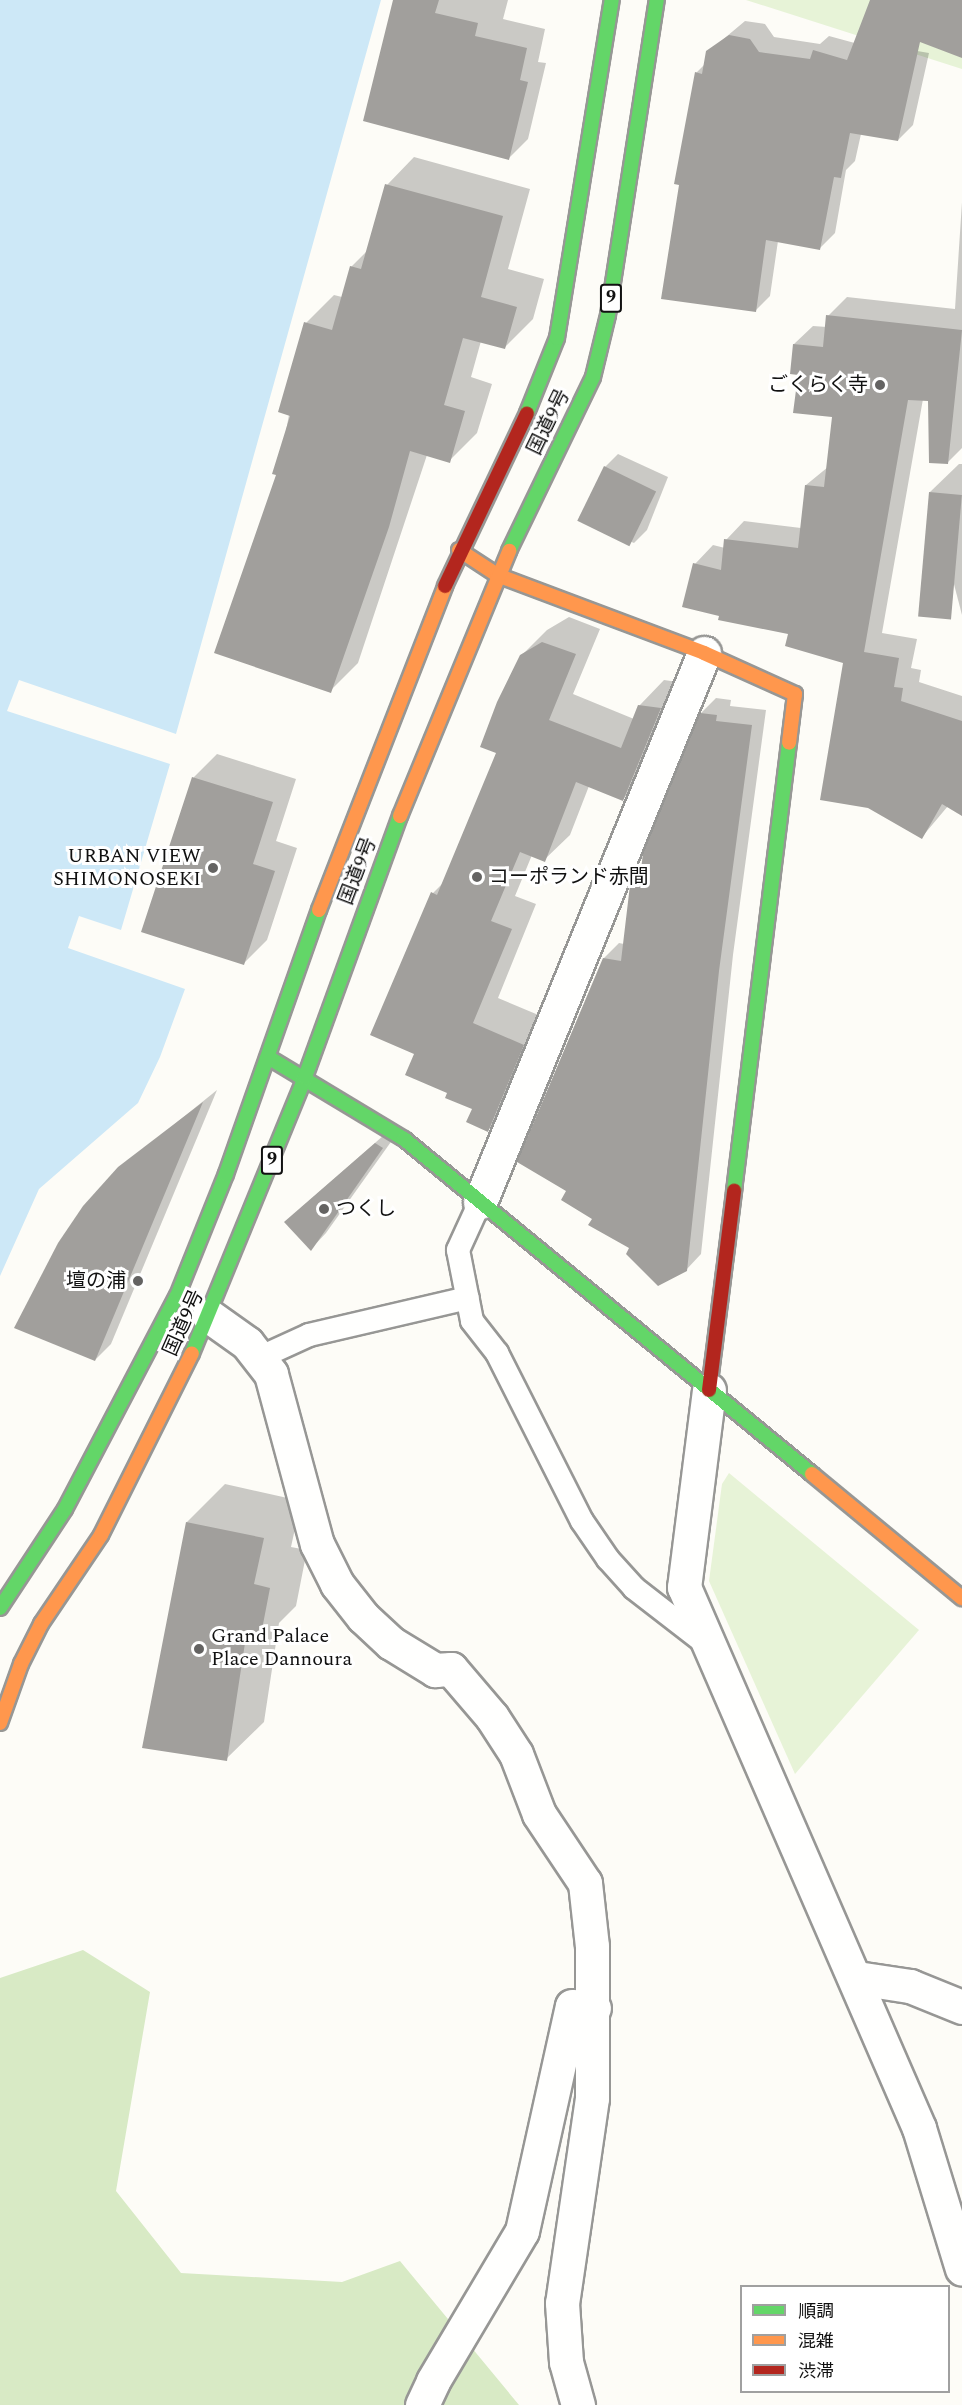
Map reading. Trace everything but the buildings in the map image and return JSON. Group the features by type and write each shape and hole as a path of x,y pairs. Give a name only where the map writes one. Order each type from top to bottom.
{"main road":[{"name":"国道9号","path":"0,1608 65,1509 177,1296 268,1057 321,905 459,550 533,401 557,338 612,0"},
{"name":"国道9号","path":"0,1723 21,1664 41,1624 101,1535 152,1438 209,1316 305,1077 373,882 498,575 593,377 608,315 657,0"},
{"path":"459,550 498,575 704,653 795,694 709,1390"},
{"path":"268,1057 305,1077 404,1139 962,1598"}],"street":[{"path":"480,1202 704,653"},
{"path":"209,1316 261,1357 276,1386 317,1544 337,1584 363,1617 391,1643 435,1670 450,1669 492,1717 516,1754 539,1814 585,1883 590,1900 594,2008 592,2098 562,2302 566,2362 578,2405"},
{"path":"709,1390 684,1587 857,1978 919,2127 962,2268"},
{"path":"857,1978 910,1986 962,2007"},
{"path":"422,2405 432,2380 522,2231 572,2006 594,2008"}],"lane":[{"path":"480,1202 458,1250 476,1328 497,1353 582,1521 608,1559 634,1587 711,1647"},
{"path":"261,1357 309,1335 468,1298"}],"green space":[{"path":"746,0 962,0 962,69"},
{"path":"729,1473 919,1630 795,1774 709,1581 722,1484"},
{"path":"83,1950 150,1992 116,2191 181,2273 342,2282 400,2261 519,2405 0,2405 0,1978"}],"water":[{"path":"0,0 381,0 176,734 19,680 7,711 170,764 121,930 79,916 68,948 185,989 160,1057 138,1103 39,1189 0,1276"}],"traffic: fast":[{"path":"527,413 557,338 612,0"},
{"path":"509,551 593,377 608,315 657,0"},
{"path":"734,1191 789,743"},
{"path":"192,1353 305,1077 400,816"},
{"path":"0,1608 65,1509 177,1296 226,1174 319,910"},
{"path":"268,1057 404,1139 812,1474"}],"traffic: slow":[{"path":"459,550 497,575 704,653 795,694 789,743"},
{"path":"400,816 509,551"},
{"path":"319,910 445,586"},
{"path":"0,1723 21,1664 41,1624 101,1535 192,1353"},
{"path":"812,1474 962,1598"}],"traffic: jam":[{"path":"445,586 527,413"},
{"path":"709,1390 734,1191"}],"place":[{"name":"ごくらく寺","path":"880,385"},
{"name":"URBAN VIEW SHIMONOSEKI","path":"213,868"},
{"name":"コーポランド赤間","path":"477,877"},
{"name":"つくし","path":"324,1209"},
{"name":"壇の浦","path":"138,1281"},
{"name":"Grand Palace Place Dannoura","path":"199,1649"}]}
